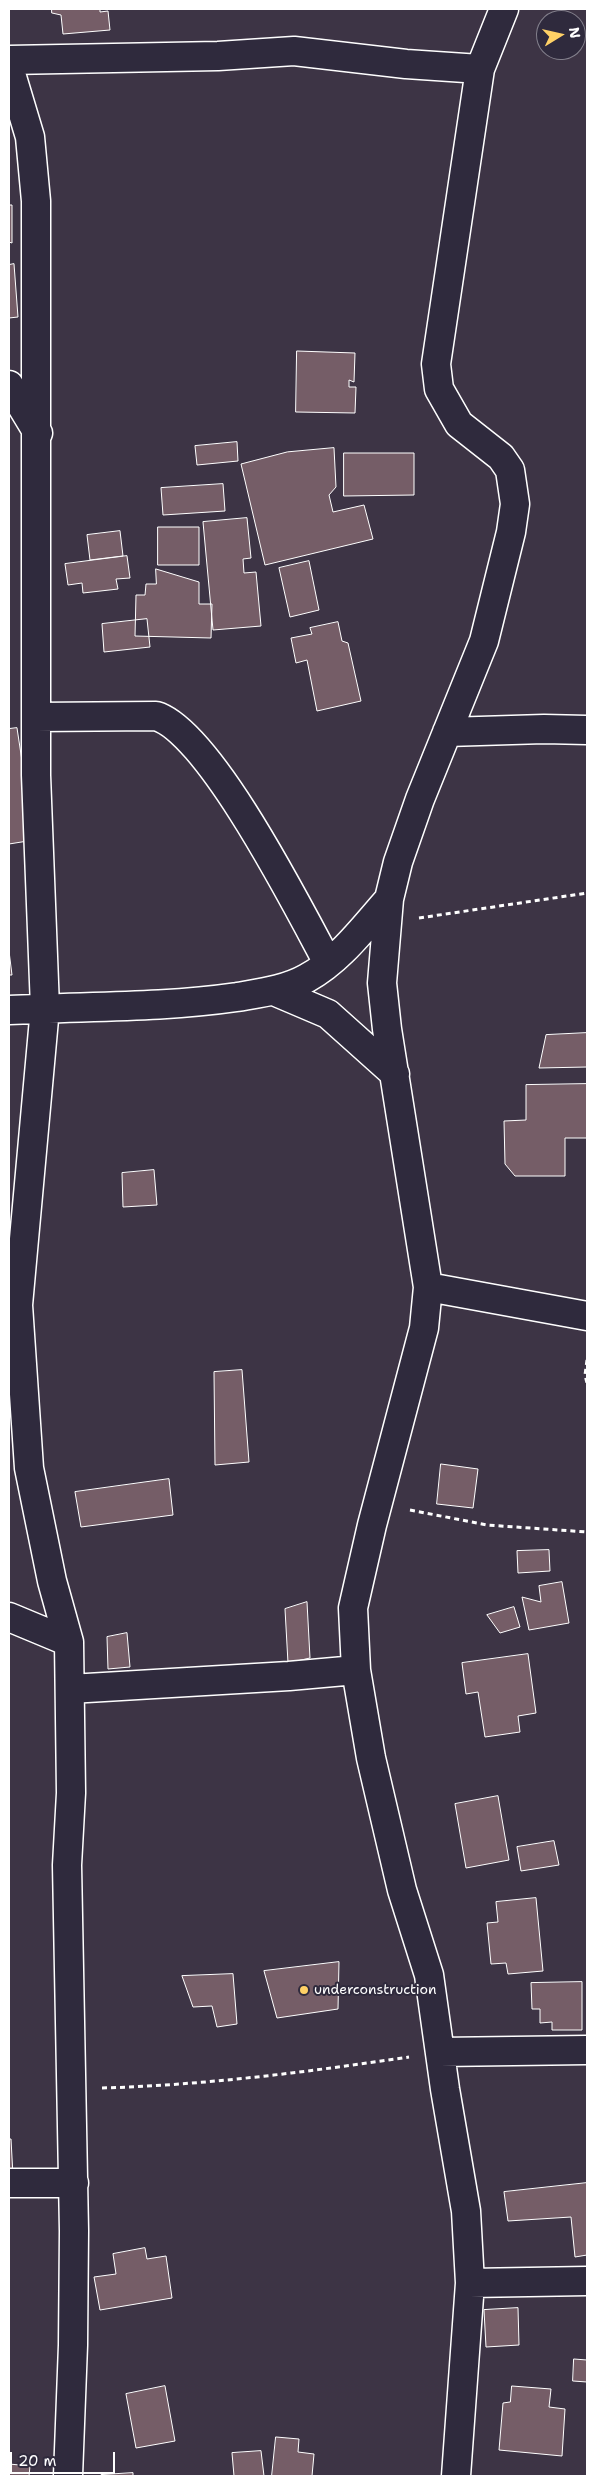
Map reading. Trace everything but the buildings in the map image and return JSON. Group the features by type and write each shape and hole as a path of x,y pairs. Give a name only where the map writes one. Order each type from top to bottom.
{"street":[{"path":"456,2476 470,2283 466,2211 429,1975 402,1890 384,1821 356,1670 353,1608 378,1501 424,1328 428,1287 394,1074 382,983 387,911 404,844 484,641 511,532 514,504 510,470 500,457 460,424 439,388 436,364 480,68 504,9"},
{"path":"9,60 218,56 294,51 406,64 480,68"},
{"path":"9,67 30,137 36,201 38,433 36,775 45,1008 18,1305 15,1377 29,1468 52,1581 68,1642 71,1793 67,1874 74,2183 73,2345 68,2476"},
{"path":"9,385 38,433"},
{"path":"36,717 156,716 166,719 176,727 198,751 269,853 328,963"},
{"path":"447,732 544,729 587,730"},
{"path":"9,1010 152,1006 203,1002 274,991 306,979 338,956 387,911"},
{"path":"274,991 328,1014 394,1074"},
{"path":"428,1287 587,1316"},
{"path":"9,1617 68,1642"},
{"path":"70,1689 280,1677 356,1670"},
{"path":"440,2052 587,2050"},
{"path":"9,2183 74,2183"},
{"path":"470,2283 587,2281"}],"path":[{"path":"387,911 473,908 587,893"},
{"path":"587,1360 585,1375 587,1384"},
{"path":"378,1501 424,1514 486,1525 587,1532"},
{"path":"72,2089 220,2082 316,2071 440,2052"}],"place":[{"name":"underconstruction","path":"304,1990"}]}
